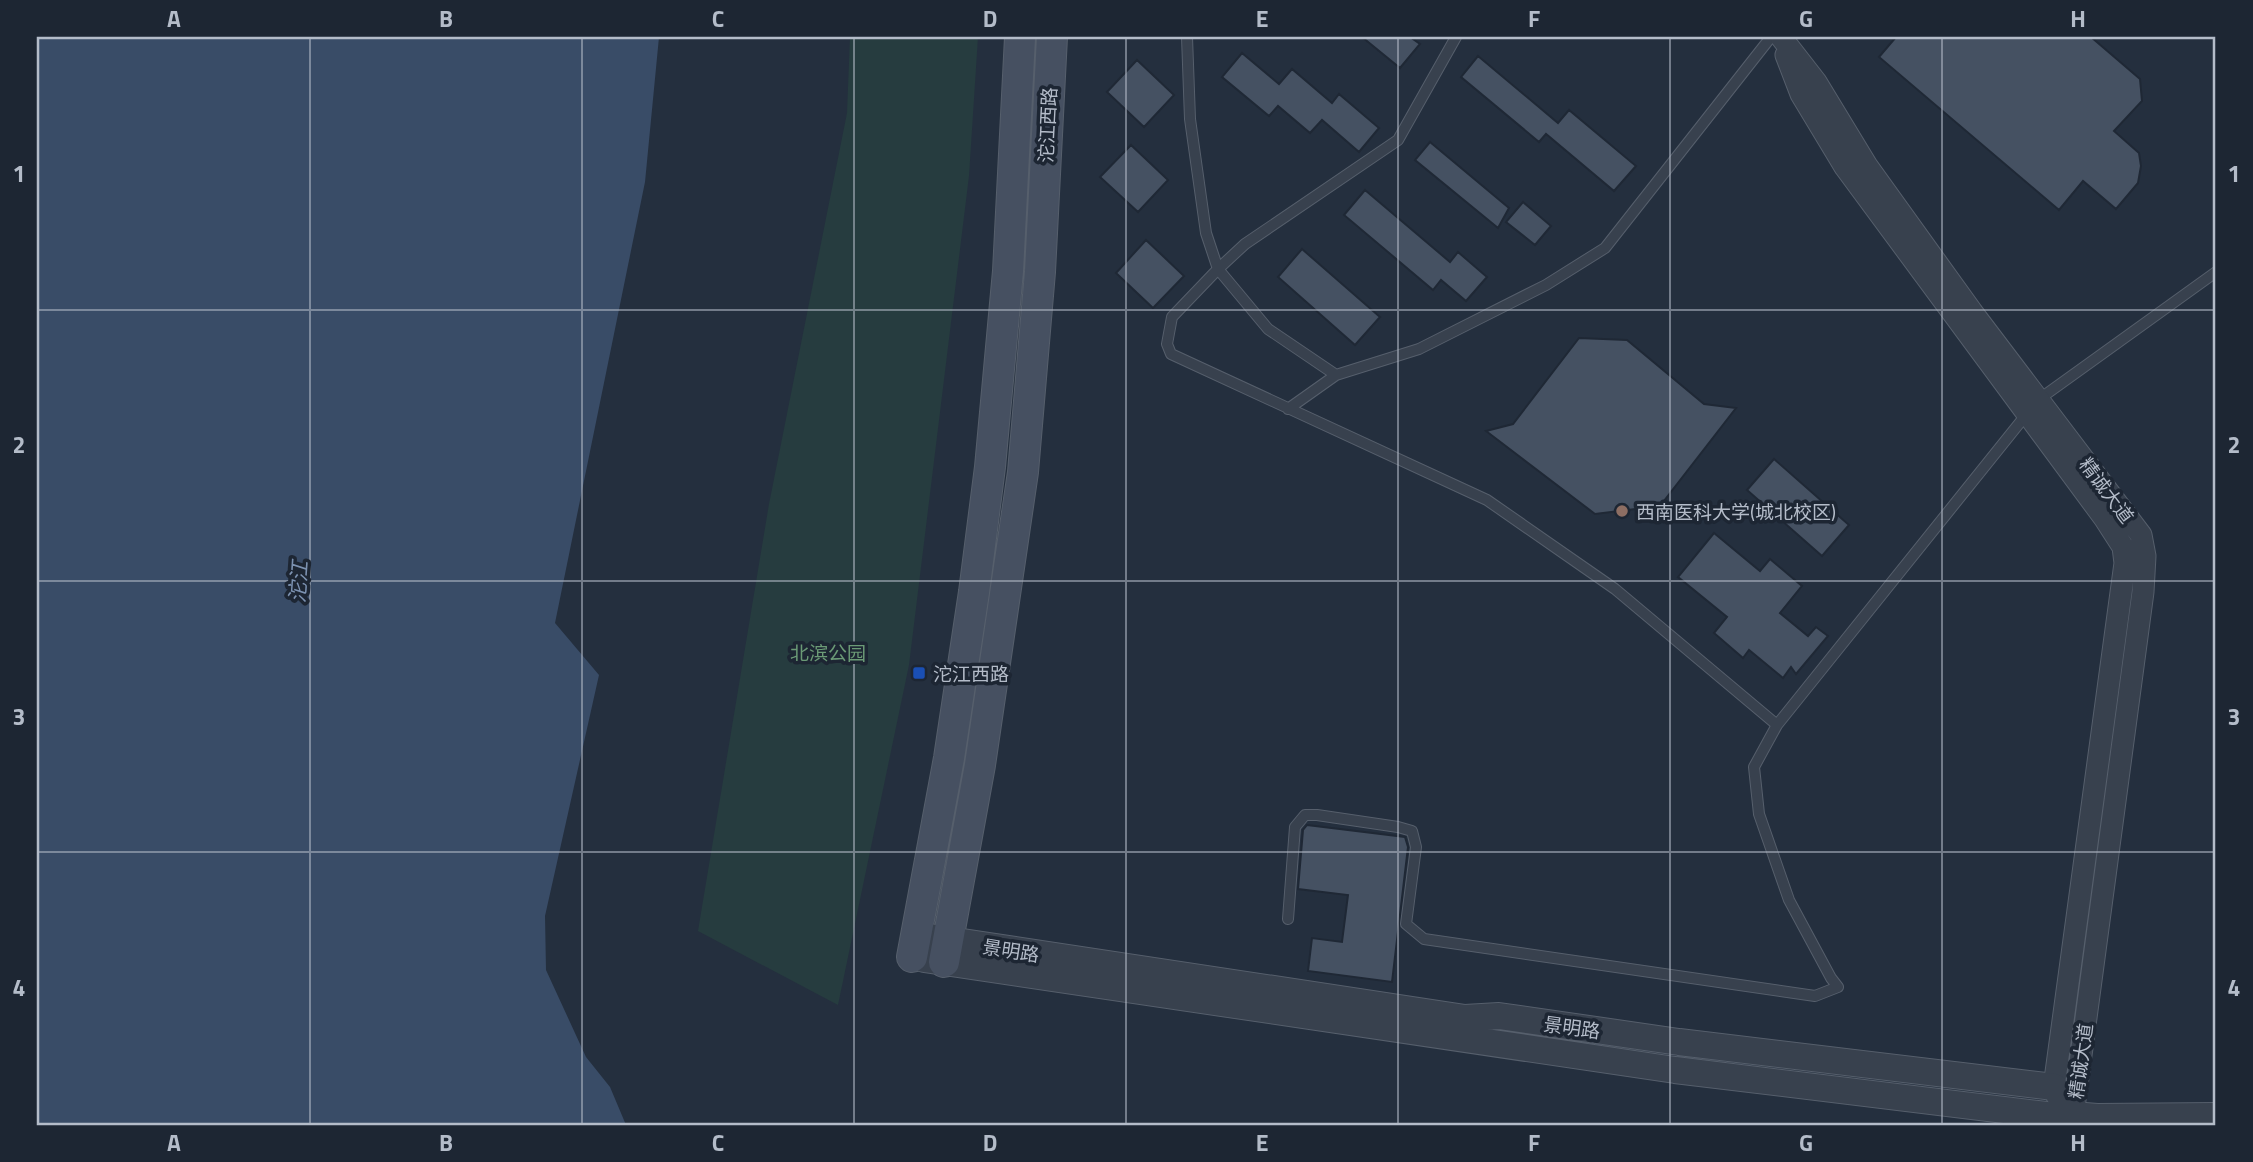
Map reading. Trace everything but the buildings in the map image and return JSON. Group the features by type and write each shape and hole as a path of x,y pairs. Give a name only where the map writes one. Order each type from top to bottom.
{"main road":[{"name":"沱江西路","path":"914,946 949,758 990,467 1008,271 1020,37"},
{"name":"沱江西路","path":"946,951 980,765 1023,472 1040,272 1052,37"}],"street":[{"name":"精诚大道","path":"1780,37 1801,94 1845,167 2032,407 2129,518 2141,536 2146,556 2141,606 2059,1121"},
{"name":"精诚大道","path":"2032,407 2123,547 2125,562 2053,1087"},
{"name":"景明路","path":"914,946 1675,1070 2059,1121 2216,1116"},
{"name":"景明路","path":"946,951 1465,1018 1499,1016 1679,1042 2053,1087"},
{"path":"2053,1087 2059,1121"}],"lane":[{"path":"1187,37 1190,119 1206,233 1218,269 1268,329 1336,375"},
{"path":"1456,37 1398,140 1245,244 1218,269 1172,317 1167,344 1171,354 1487,500 1615,589 1777,725"},
{"path":"1288,409 1336,375 1419,349 1546,285 1605,248 1771,37"},
{"path":"1288,919 1294,827 1305,816 1317,816 1412,831 1416,847 1406,924 1424,939 1815,996 1838,986 1831,978 1790,900 1759,814 1754,767 1777,725 2032,407 2216,272"}],"green space":[{"name":"北滨公园","path":"850,37 978,37 969,176 909,665 838,1005 698,931 769,504 847,113"}],"water":[{"name":"沱江","path":"37,37 659,37 645,182 555,623 599,675 545,916 546,970 586,1057 610,1087 626,1125 37,1125"}],"place":[{"name":"西南医科大学(城北校区)","path":"1622,511"},
{"name":"沱江西路","path":"919,673"}]}
